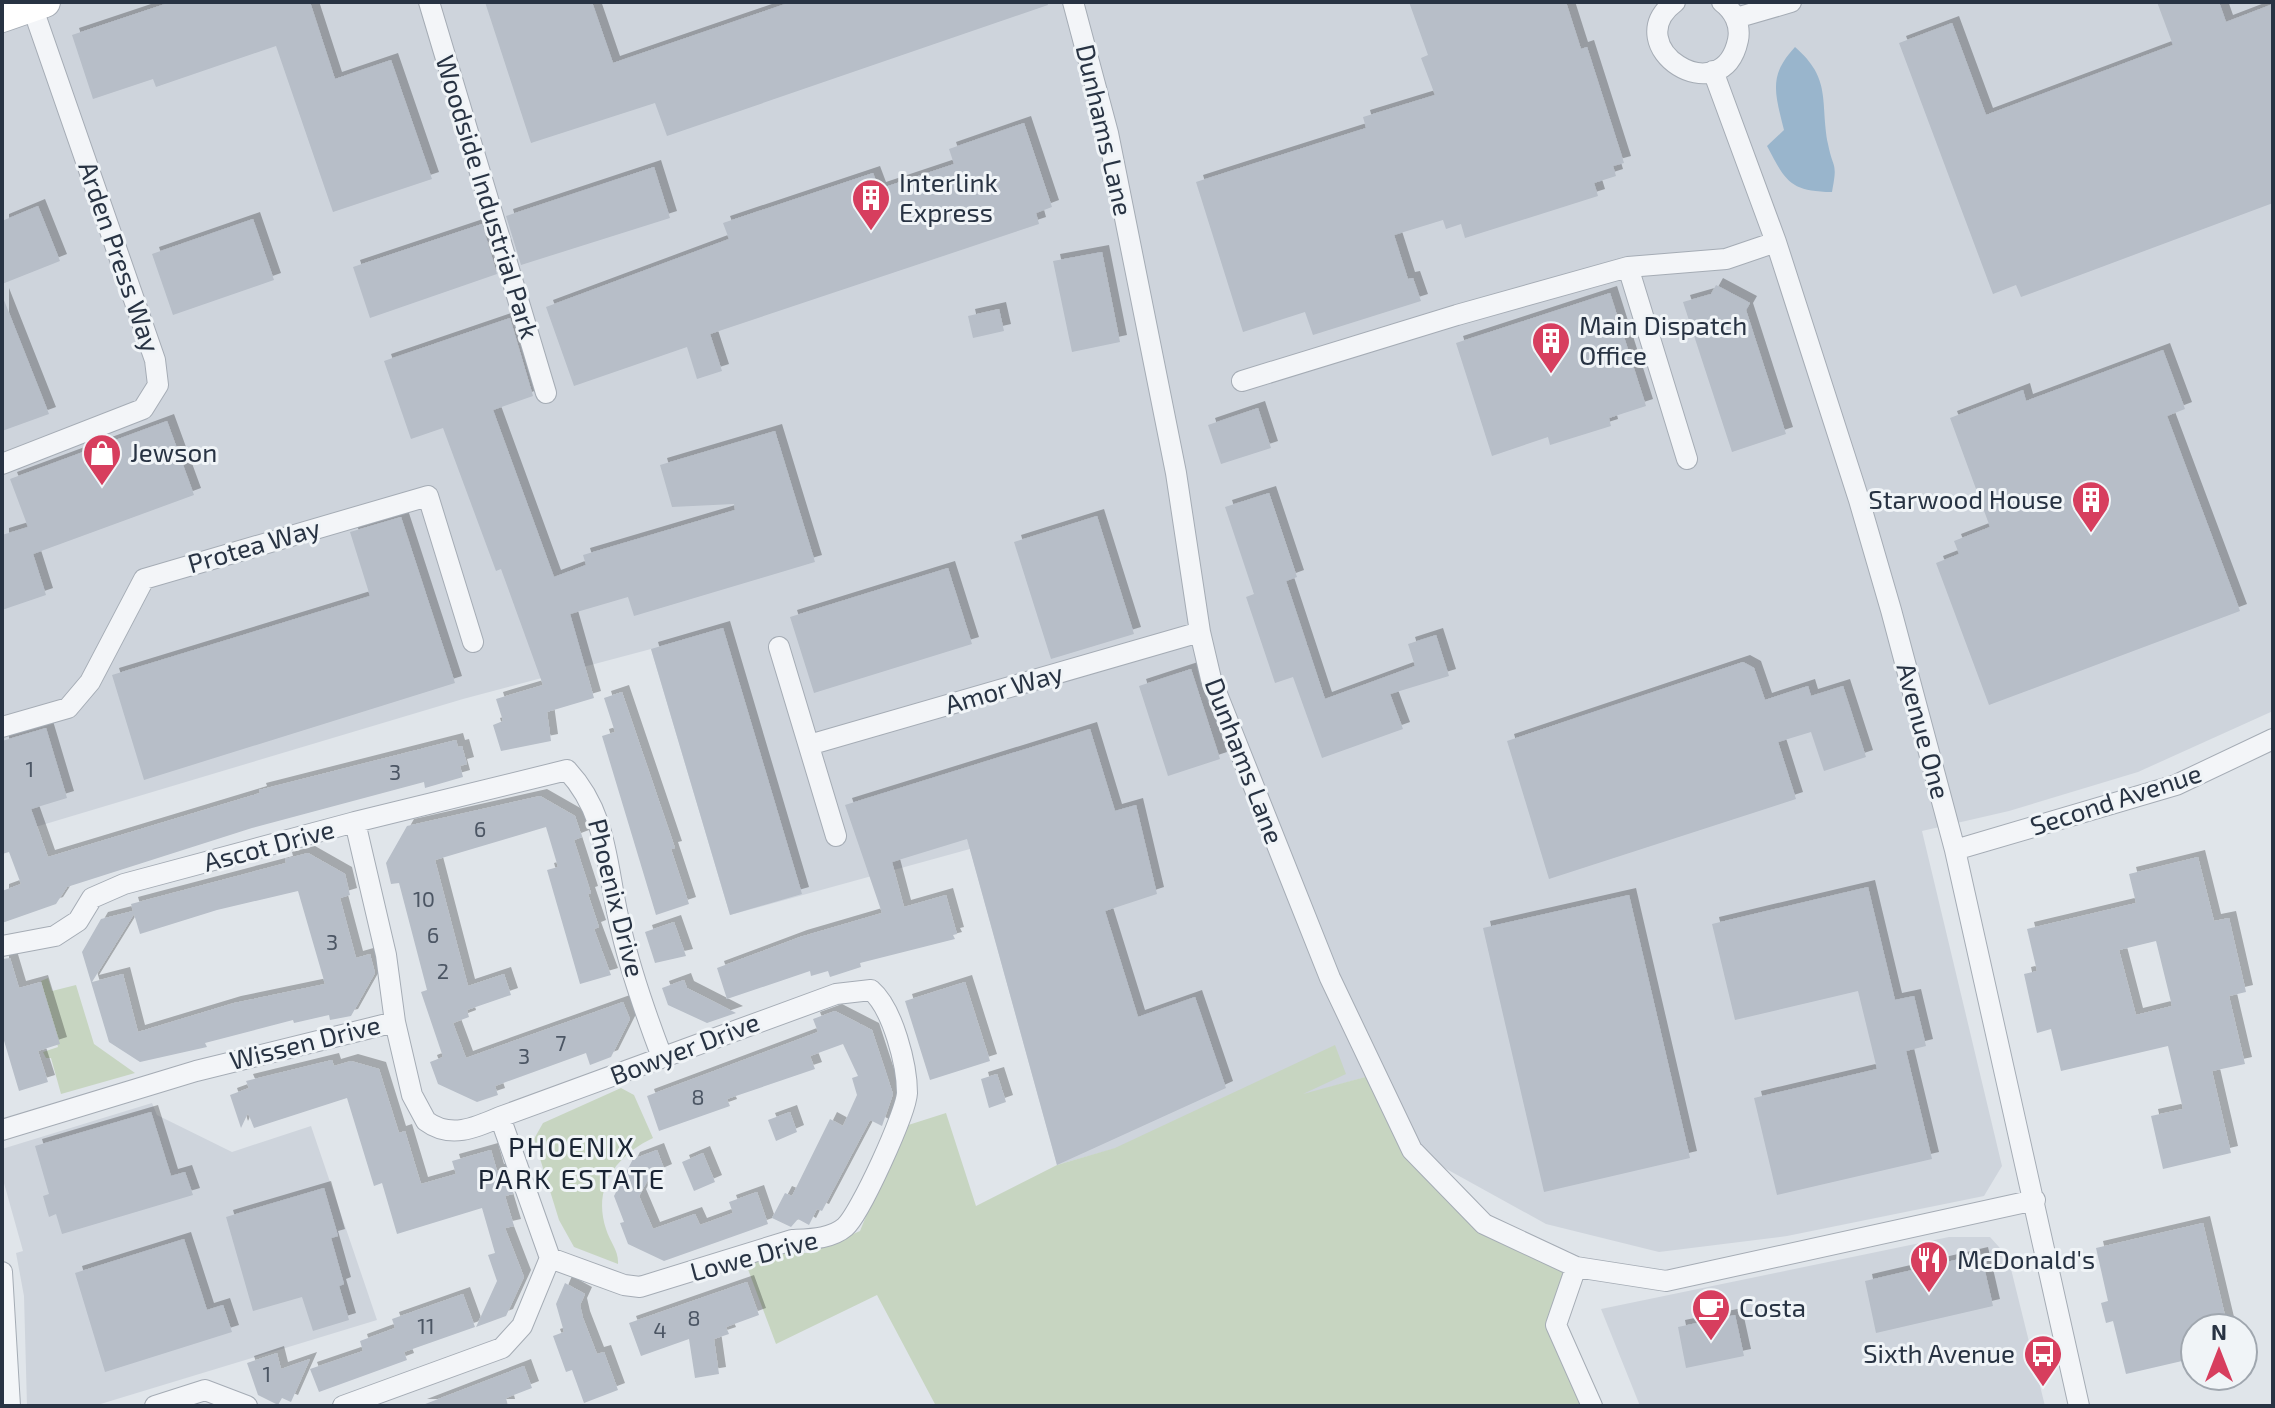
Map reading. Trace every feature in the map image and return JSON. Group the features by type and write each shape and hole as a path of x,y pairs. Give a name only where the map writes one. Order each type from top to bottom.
{"street":[{"name":"Woodside Industrial Park","path":"429,2 546,393"},
{"name":"Dunhams Lane","path":"1073,2 1108,133 1182,505 1200,632 1217,693 1330,978 1412,1150 1484,1224 1576,1267"},
{"path":"1675,2 1661,19 1661,48 1669,61 1682,70 1698,74 1713,71 1727,62 1736,49 1739,34 1729,10 1791,2"},
{"path":"2,17 39,4"},
{"name":"Arden Press Way","path":"2,464 143,409 158,385 155,360 39,4"},
{"name":"Avenue One","path":"1713,71 1776,242 1863,512 1955,850 2079,1406"},
{"path":"1242,381 1457,315 1628,267 1726,259 1776,242"},
{"path":"1628,267 1687,459"},
{"name":"Protea Way","path":"2,727 68,708 90,682 144,579 428,496 473,642"},
{"name":"Amor Way","path":"809,745 1200,632"},
{"path":"779,647 836,836"},
{"name":"Second Avenue","path":"1955,850 2176,785 2273,739"},
{"name":"Phoenix Drive","path":"355,822 567,770 587,792 597,818 621,929 662,1057"},
{"name":"Ascot Drive","path":"2,946 55,936 67,930 78,921 92,898 124,884 355,822 386,955 395,1022"},
{"name":"Bowyer Drive","path":"500,1117 816,1000 854,990 871,990"},
{"name":"Lowe Drive","path":"550,1258 624,1285 640,1287 792,1240 818,1239 845,1228 860,1208 907,1095 890,1017 883,1000 871,990"},
{"name":"Wissen Drive","path":"2,1130 226,1062 395,1022 412,1095 426,1121 454,1131 474,1128 500,1117"},
{"path":"343,1406 502,1348 522,1326 550,1258 500,1117"},
{"path":"1592,1406 1556,1325 1576,1267 1666,1281 2035,1200"},
{"path":"2,1272 10,1406"},
{"path":"155,1406 205,1390 247,1406"}],"shaded area":[{"path":"2,2 2273,2 2273,711 2138,772 2009,811 1922,831 2002,1166 1984,1196 1787,1236 1659,1252 1546,1224 1412,1150 1376,1074 1057,1165 970,849 730,915 651,649 463,699 2,837"},
{"path":"152,1103 157,1115 232,1152 311,1126 377,1320 94,1406 27,1406 24,1296 16,1253 23,1251 2,1176 2,1149"},
{"path":"1949,1237 1990,1237 2008,1257 2045,1406 1640,1406 1601,1309"}],"green space":[{"path":"48,978 52,991 76,985 94,1044 135,1073 61,1094 51,1058 46,1058 43,1052 58,1047 41,981"},
{"path":"1335,1045 1346,1074 1303,1094 1376,1074 1412,1150 1484,1224 1576,1267 1556,1325 1592,1406 936,1406 877,1295 776,1344 746,1264 777,1253 809,1253 860,1231 902,1127 946,1113 976,1206 1057,1165 1115,1148"},
{"path":"621,1088 634,1095 653,1138 628,1153 605,1186 603,1214 618,1264 574,1247 559,1220 534,1139 543,1123"}],"water":[{"path":"1795,47 1820,80 1828,144 1835,170 1832,192 1807,189 1791,182 1767,146 1784,130 1776,95 1777,76"}],"building":[{"path":"171,2 310,2 335,79 391,60 432,179 333,212 276,46 156,87 153,79 93,99 72,35"},
{"path":"485,2 592,2 613,63 791,2 1047,2 1048,5 667,136 655,103 531,143"},
{"path":"1409,2 1566,2 1581,49 1587,47 1624,163 1613,166 1616,176 1594,183 1598,196 1465,238 1461,224 1446,229 1443,220 1394,235 1408,279 1413,278 1421,301 1313,335 1305,312 1243,332 1196,182 1366,128 1363,117 1435,95 1421,58 1428,55"},
{"path":"2157,2 2219,2 2226,22 2273,4 2273,203 2021,297 2016,285 1993,294 1899,43 1952,23 1986,115 2173,45"},
{"name":"Interlink Express","path":"1024,123 1052,207 1036,213 1039,224 710,334 722,371 697,379 687,347 574,386 546,307 729,239 723,223 873,173 879,189 954,164 949,149"},
{"path":"654,167 670,218 521,265 506,216"},
{"path":"38,206 60,261 2,284 2,221"},
{"path":"253,219 274,280 173,315 152,254"},
{"path":"482,224 497,274 370,318 353,267"},
{"path":"1102,252 1120,342 1072,352 1053,261"},
{"path":"1716,285 1750,303 1746,310 1786,434 1732,452 1683,302 1711,294"},
{"name":"Main Dispatch Office","path":"1610,293 1646,406 1609,418 1611,426 1550,445 1548,437 1492,456 1456,343"},
{"path":"2,295 49,414 2,431"},
{"path":"999,309 1004,331 973,338 968,316"},
{"path":"510,318 533,396 493,410 554,577 586,565 583,555 735,510 734,504 672,507 660,465 775,431 815,562 634,616 628,597 570,614 594,698 547,712 551,741 501,751 493,725 503,721 496,699 543,685 501,569 496,571 443,428 411,439 384,361"},
{"name":"Starwood House","path":"2163,350 2185,409 2167,416 2240,611 1989,705 1936,563 1959,554 1954,541 1990,527 1950,418 2023,390 2026,401"},
{"path":"1258,408 1271,448 1221,464 1208,425"},
{"name":"Jewson","path":"167,421 194,495 33,554 46,595 2,610 2,535 28,527 10,479"},
{"path":"1269,493 1297,577 1286,581 1325,699 1415,666 1408,644 1436,635 1449,676 1390,694 1403,729 1322,758 1293,677 1275,683 1246,597 1254,594 1225,507"},
{"path":"1097,516 1134,634 1051,659 1014,542"},
{"path":"401,517 455,683 144,780 112,675 370,596 350,532"},
{"path":"948,568 972,644 814,693 790,617"},
{"path":"723,628 802,894 730,915 651,649"},
{"path":"1743,662 1754,668 1765,700 1808,686 1811,696 1843,686 1866,757 1824,771 1811,732 1778,742 1796,799 1549,879 1507,741"},
{"path":"1191,669 1220,759 1168,776 1139,686"},
{"path":"622,692 675,848 671,849 689,904 656,915 602,736 615,732 604,698"},
{"path":"46,728 67,798 31,809 48,857 260,793 259,790 456,740 458,747 462,746 467,764 460,766 463,777 425,788 424,782 252,828 67,887 56,904 2,923 2,891 21,884 9,852 2,854 2,741"},
{"path":"1090,729 1115,811 1136,805 1157,894 1105,911 1138,1017 1195,997 1226,1088 1057,1165 967,839 892,862 904,907 946,895 957,934 953,935 955,939 860,963 861,967 830,977 828,971 811,976 810,971 727,999 717,968 800,937 882,913 845,805"},
{"path":"540,796 575,816 582,837 574,840 599,927 594,929 611,975 580,984 547,870 558,867 546,827 435,860 468,986 504,974 511,995 467,1010 469,1017 453,1023 466,1058 623,1002 630,1019 611,1057 590,1065 586,1053 495,1086 498,1095 477,1102 438,1084 430,1062 443,1057 421,992 427,990 399,883 391,884 386,863 407,826"},
{"path":"308,853 345,874 350,895 340,898 356,958 370,954 375,973 351,1016 330,1020 329,1015 294,1023 293,1020 205,1043 207,1047 140,1062 109,1042 82,952 101,919 133,911 131,904 286,863 285,859","holes":["298,891 325,984 234,1003 138,1032 123,974 92,982 134,914 140,934 217,910"]},
{"path":"2198,857 2214,921 2229,918 2246,992 2229,996 2245,1064 2212,1071 2231,1153 2163,1169 2151,1116 2183,1109 2168,1046 2061,1071 2051,1029 2037,1033 2024,974 2037,971 2027,929 2136,903 2129,874","holes":["2156,941 2172,1006 2136,1015 2119,950"]},
{"path":"1868,887 1895,1000 1914,996 1926,1046 1906,1051 1932,1159 1777,1195 1754,1098 1877,1069 1858,991 1735,1020 1712,924"},
{"path":"1629,895 1690,1158 1544,1192 1483,928"},
{"path":"674,922 686,956 655,963 645,932"},
{"path":"10,958 19,988 41,982 60,1044 38,1051 48,1082 19,1091 2,1034 2,959"},
{"path":"684,980 687,988 736,1013 707,1023 668,1005 662,988"},
{"path":"965,982 990,1061 930,1080 905,1001"},
{"path":"835,1011 872,1030 893,1094 882,1126 870,1120 822,1211 817,1209 809,1225 798,1219 791,1227 772,1218 785,1193 792,1196 830,1119 843,1126 857,1095 852,1078 858,1076 843,1044 810,1056 815,1069 727,1099 730,1106 659,1131 647,1096 818,1032 813,1019"},
{"path":"332,1060 334,1066 351,1061 379,1069 399,1133 405,1131 421,1184 456,1174 452,1161 491,1150 497,1171 504,1169 513,1194 505,1196 514,1226 505,1228 524,1277 506,1316 476,1327 497,1281 488,1255 495,1253 482,1208 397,1234 382,1183 374,1186 347,1098 254,1128 248,1113 241,1128 230,1095 249,1088 246,1081"},
{"path":"997,1074 1006,1102 989,1108 981,1079"},
{"path":"151,1112 171,1176 185,1172 193,1195 62,1234 56,1214 49,1217 43,1196 49,1194 35,1146"},
{"path":"790,1112 797,1132 776,1141 768,1120"},
{"path":"657,1150 665,1171 649,1178 639,1196 653,1229 695,1214 700,1225 733,1213 729,1202 757,1192 768,1224 664,1261 628,1244 614,1196 633,1159"},
{"path":"703,1153 715,1182 694,1191 682,1162"},
{"path":"324,1188 338,1236 331,1238 344,1284 339,1286 349,1320 313,1331 302,1297 253,1311 226,1217"},
{"path":"2203,1223 2224,1312 2179,1312 2179,1362 2126,1374 2113,1321 2106,1323 2101,1303 2108,1301 2096,1248"},
{"path":"184,1239 207,1310 223,1305 232,1332 105,1372 75,1273"},
{"name":"McDonald's","path":"1981,1254 1993,1306 1876,1333 1865,1281"},
{"path":"747,1282 759,1315 726,1327 729,1334 714,1339 719,1374 695,1378 689,1339 641,1356 629,1323"},
{"path":"565,1283 585,1294 580,1305 583,1318 597,1354 604,1352 618,1390 584,1403 572,1370 566,1372 553,1336 564,1332 556,1304"},
{"path":"463,1294 475,1327 404,1352 407,1360 319,1392 310,1369 363,1351 360,1341 395,1328 392,1319"},
{"name":"Costa","path":"1735,1315 1744,1356 1686,1368 1678,1327"},
{"path":"277,1353 281,1369 310,1359 291,1402 282,1398 278,1405 258,1395 247,1363"},
{"path":"524,1366 532,1388 506,1398 508,1406 420,1406"}],"place":[{"name":"Interlink Express","path":"871,232"},
{"name":"Main Dispatch Office","path":"1551,375"},
{"name":"Jewson","path":"102,487"},
{"name":"Starwood House","path":"2091,534"},
{"name":"McDonald's","path":"1929,1294"},
{"name":"Costa","path":"1711,1342"},
{"name":"Sixth Avenue","path":"2043,1388"}],"district":[{"name":"PHOENIX PARK ESTATE","path":"572,1163"}]}
